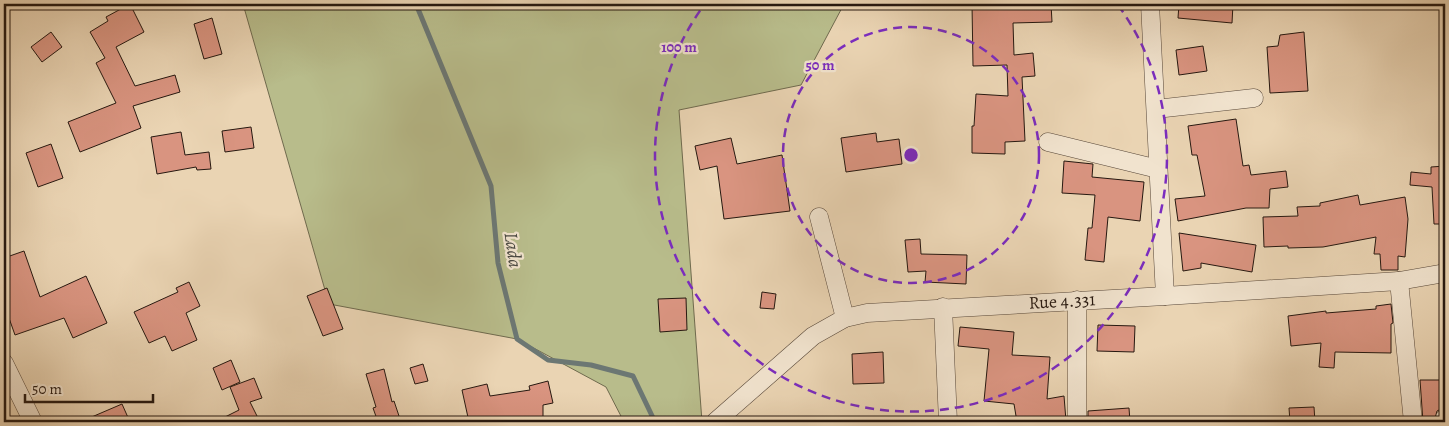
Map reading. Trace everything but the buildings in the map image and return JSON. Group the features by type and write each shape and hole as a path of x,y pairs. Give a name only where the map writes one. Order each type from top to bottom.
{"street":[{"path":"1150,4 1165,296"},
{"path":"1156,109 1254,98"},
{"path":"1048,142 1158,169"},
{"path":"819,217 845,318"},
{"name":"Rue 4.331","path":"715,422 813,336 845,318 867,313 1399,281 1445,273"},
{"path":"1399,281 1413,422"},
{"path":"1077,300 1077,422"},
{"path":"943,308 948,422"},
{"path":"4,363 33,422"},
{"path":"1444,422 1445,418"}],"green space":[{"path":"243,4 844,4 801,85 679,110 702,422 624,422 606,387 517,339 329,304"}],"waterway":[{"name":"Lada","path":"416,4 491,186 498,263 517,339 548,360 591,365 633,376 655,422"}]}
